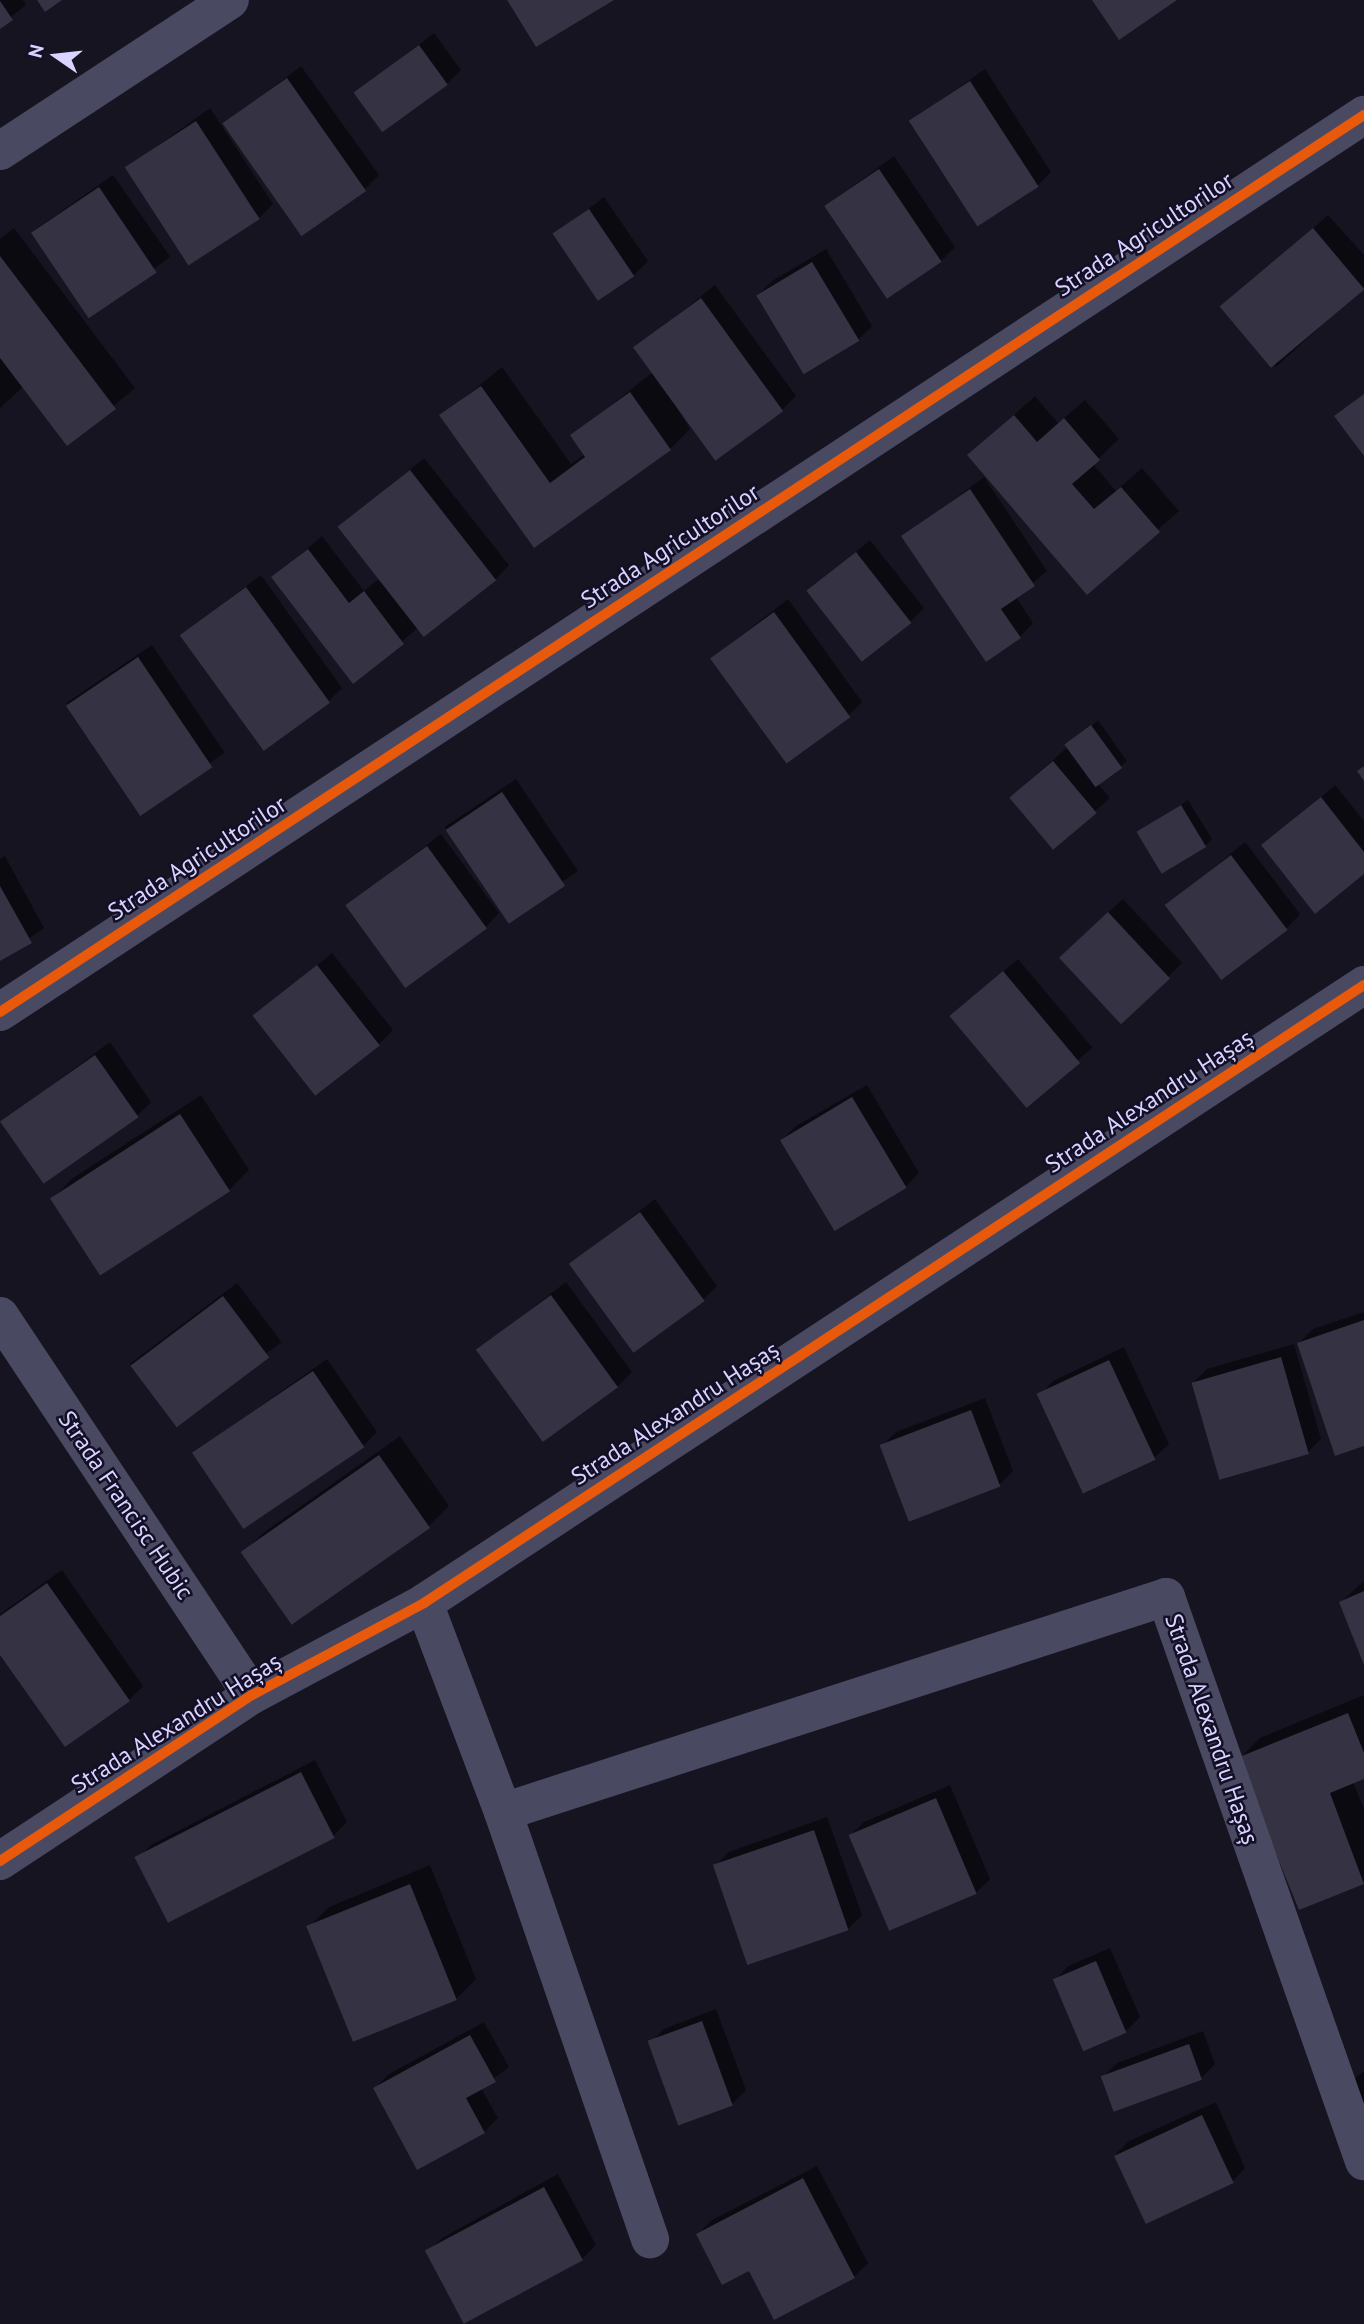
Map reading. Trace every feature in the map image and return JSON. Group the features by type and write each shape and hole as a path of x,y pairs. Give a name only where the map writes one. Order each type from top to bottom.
{"street":[{"path":"0,151 230,0"},
{"name":"Strada Agricultorilor","path":"0,1012 1364,115"},
{"name":"Strada Alexandru Hașaș","path":"0,1861 252,1695 424,1603 1364,985"},
{"name":"Strada Francisc Hubic","path":"0,1316 252,1695"},
{"name":"Strada Alexandru Hașaș","path":"503,1812 1166,1597 1364,2161"},
{"path":"424,1603 503,1812 650,2239"}],"building":[{"path":"37,0 62,0 45,12"},
{"path":"507,0 614,0 536,47"},
{"path":"1092,0 1177,0 1119,40"},
{"path":"0,1 13,20 0,29"},
{"path":"419,45 448,85 382,132 353,93"},
{"path":"287,78 366,191 301,236 222,123"},
{"path":"970,81 1039,187 977,226 909,121"},
{"path":"196,121 260,219 188,265 125,167"},
{"path":"879,169 942,262 887,299 824,206"},
{"path":"99,187 157,272 89,318 31,233"},
{"path":"589,209 634,276 598,301 553,234"},
{"path":"1313,228 1364,290 1271,368 1220,306"},
{"path":"0,256 116,409 67,446 0,358"},
{"path":"812,262 859,341 804,374 756,295"},
{"path":"701,298 783,411 715,461 633,347"},
{"path":"481,386 550,483 585,457 570,435 630,392 671,450 534,548 439,415"},
{"path":"1364,394 1364,456 1334,416"},
{"path":"1014,415 1037,442 1064,418 1100,460 1072,484 1094,509 1121,487 1160,532 1087,595 967,455"},
{"path":"410,470 496,580 424,637 338,527"},
{"path":"970,489 1035,586 1001,609 1021,638 986,662 901,536"},
{"path":"308,549 349,603 364,591 404,644 353,684 271,577"},
{"path":"856,552 911,623 862,662 806,591"},
{"path":"246,587 330,703 264,751 180,635"},
{"path":"774,612 850,717 786,764 710,658"},
{"path":"138,657 212,767 140,816 66,706"},
{"path":"1091,725 1122,768 1095,787 1064,744"},
{"path":"1053,761 1097,813 1053,850 1009,798"},
{"path":"1364,766 1364,781 1357,771"},
{"path":"502,792 565,886 509,924 446,830"},
{"path":"1321,797 1364,852 1364,874 1315,914 1261,845"},
{"path":"1181,805 1206,847 1162,874 1136,832"},
{"path":"427,846 487,929 405,988 345,905"},
{"path":"1231,855 1288,930 1221,980 1165,905"},
{"path":"0,886 32,943 0,961"},
{"path":"1108,912 1170,979 1121,1024 1059,958"},
{"path":"317,965 380,1045 315,1096 252,1015"},
{"path":"1003,971 1080,1063 1027,1108 949,1016"},
{"path":"95,1055 139,1117 44,1184 0,1122"},
{"path":"852,1097 907,1188 835,1231 780,1140"},
{"path":"180,1114 230,1191 100,1276 50,1198"},
{"path":"640,1212 705,1301 633,1353 569,1264"},
{"path":"551,1295 618,1387 543,1442 476,1350"},
{"path":"223,1296 269,1357 177,1427 130,1366"},
{"path":"1364,1320 1364,1446 1335,1456 1297,1343"},
{"path":"1281,1357 1309,1454 1219,1480 1192,1383"},
{"path":"1109,1360 1155,1460 1083,1494 1036,1394"},
{"path":"313,1371 364,1447 243,1529 192,1453"},
{"path":"971,1410 1000,1487 909,1522 880,1445"},
{"path":"379,1455 430,1528 292,1625 241,1552"},
{"path":"47,1583 130,1701 65,1747 0,1655 0,1616"},
{"path":"1364,1591 1364,1665 1339,1602"},
{"path":"1348,1713 1364,1753 1364,1779 1330,1793 1364,1884 1299,1910 1237,1758"},
{"path":"301,1772 335,1838 168,1923 134,1857"},
{"path":"936,1798 977,1894 889,1931 849,1835"},
{"path":"814,1830 849,1930 747,1965 713,1865"},
{"path":"410,1884 457,2000 353,2042 306,1926"},
{"path":"1096,1961 1126,2033 1083,2051 1053,1979"},
{"path":"702,2021 733,2106 678,2125 647,2041"},
{"path":"470,2035 496,2082 466,2098 485,2133 417,2170 373,2088"},
{"path":"1189,2044 1202,2080 1114,2112 1101,2076"},
{"path":"1202,2115 1234,2183 1146,2224 1114,2156"},
{"path":"803,2178 855,2278 774,2320 749,2271 722,2285 696,2234"},
{"path":"544,2187 583,2260 464,2324 425,2250"}],"cycle path":[{"path":"0,1012 1364,115"},
{"path":"0,1861 252,1695 424,1603 1364,985"}]}
